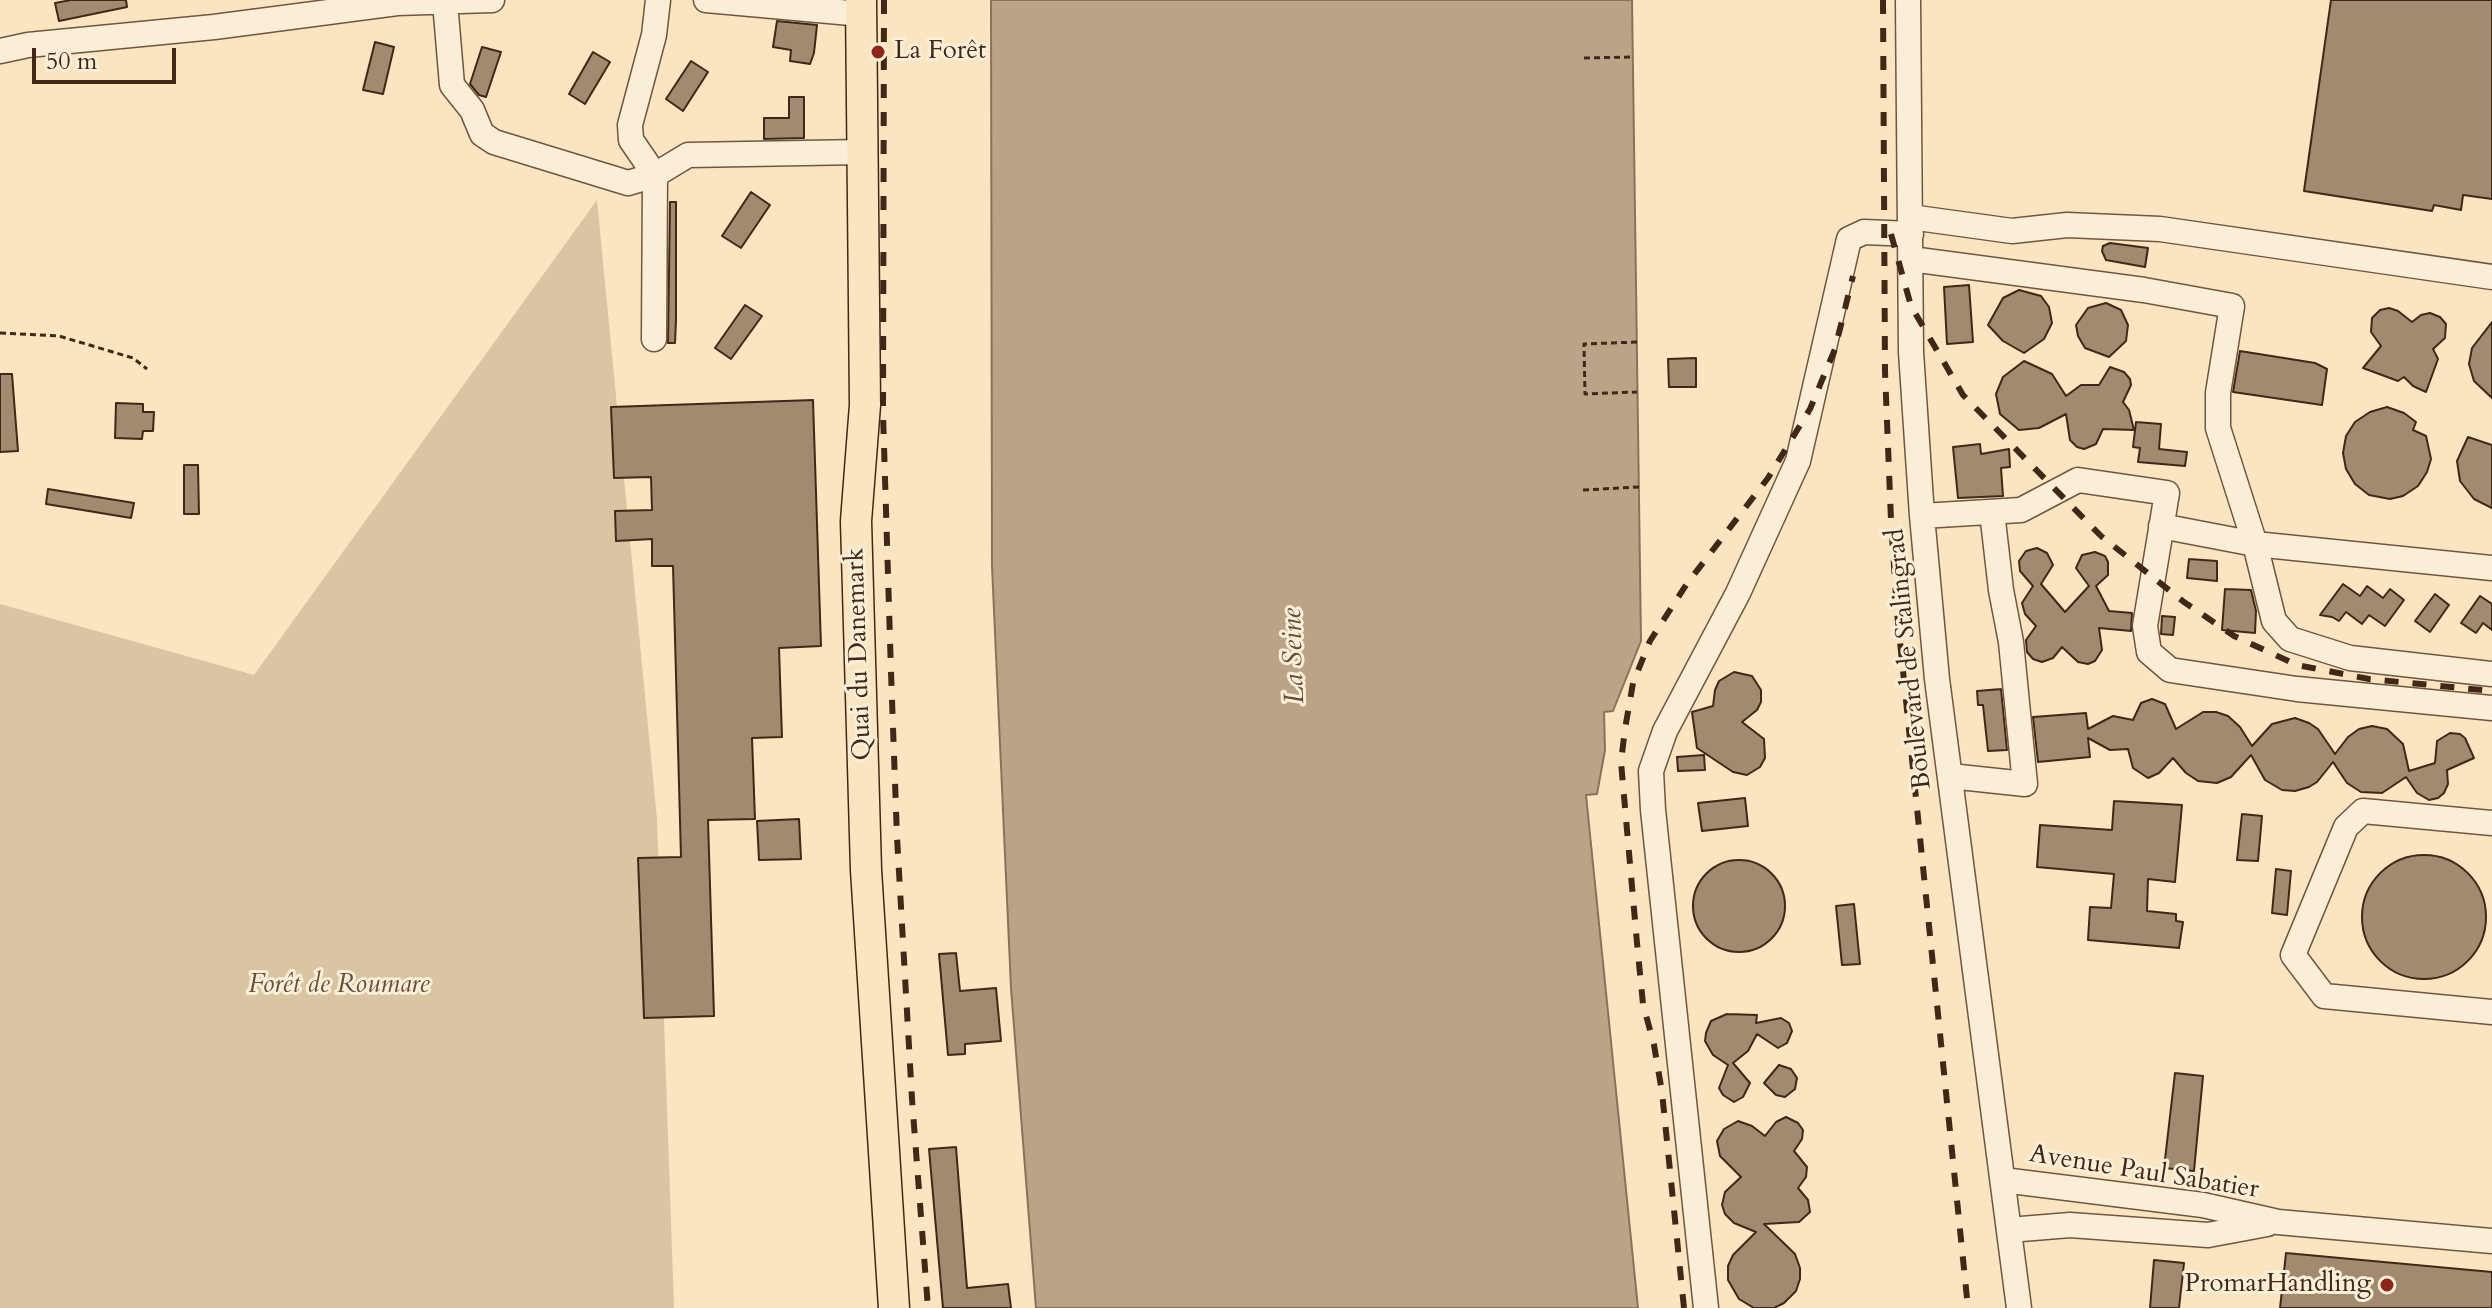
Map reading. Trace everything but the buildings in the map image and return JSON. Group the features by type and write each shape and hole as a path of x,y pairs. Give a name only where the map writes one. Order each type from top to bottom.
{"main road":[{"name":"Quai du Danemark","path":"861,7 865,405 856,521 866,870 894,1308"}],"street":[{"path":"0,51 28,45 214,27 397,3 492,0"},
{"path":"654,339 655,175 631,140 630,125 654,35 658,0"},
{"path":"706,0 861,7"},
{"name":"Boulevard de Stalingrad","path":"1908,0 1911,352 1922,516 1937,679 2019,1308"},
{"path":"445,2 452,85 472,110 482,134 494,142 628,183 655,175 688,155 862,152"},
{"path":"1706,1308 1651,771 1665,731 1738,593 1798,461 1849,239 1864,232 1910,226 2012,231 2067,225 2160,229 2492,277"},
{"path":"1911,259 2144,290 2232,306 2218,393 2218,428 2255,544 2274,621 2290,639 2350,658 2492,674"},
{"path":"1922,516 2021,510 2078,480 2167,493 2145,626 2149,652 2170,670 2297,689 2492,708"},
{"path":"1950,776 2025,784 2011,642 1992,512"},
{"path":"2161,526 2255,544 2492,568"},
{"path":"2492,823 2363,811 2346,827 2293,955 2324,996 2492,1012"},
{"name":"Avenue Paul Sabatier","path":"2003,1180 2203,1205 2278,1222 2492,1241"},
{"name":"Avenue Paul Sabatier","path":"2009,1230 2070,1225 2208,1235 2278,1222"}],"path":[{"path":"1584,58 1632,57"},
{"path":"0,333 59,336 133,358 147,369"},
{"path":"1637,342 1584,344 1585,394 1637,392"},
{"path":"1583,490 1639,487"}],"green space":[{"name":"Forêt de Roumare","path":"597,200 657,819 674,1308 0,1308 0,604 254,675"}],"water":[{"name":"La Seine","path":"991,0 1632,0 1641,641 1613,711 1604,712 1605,750 1597,794 1586,795 1638,1308 1036,1308 1011,988 992,566"}],"railway":[{"path":"884,0 883,413 891,672 912,1099 928,1308"},
{"path":"1883,0 1885,372 1891,520 1897,612 1968,1308"},
{"path":"1891,234 1911,306 1963,395 2101,536 2184,602 2234,636 2297,665 2369,679 2492,691"},
{"path":"1684,1308 1662,1092 1643,1004 1621,762 1625,729 1633,683 1650,641 1686,585 1768,478 1810,409 1835,349 1853,276"}],"place":[{"name":"La Forêt","path":"878,52"},
{"name":"PromarHandling","path":"2387,1285"}]}
